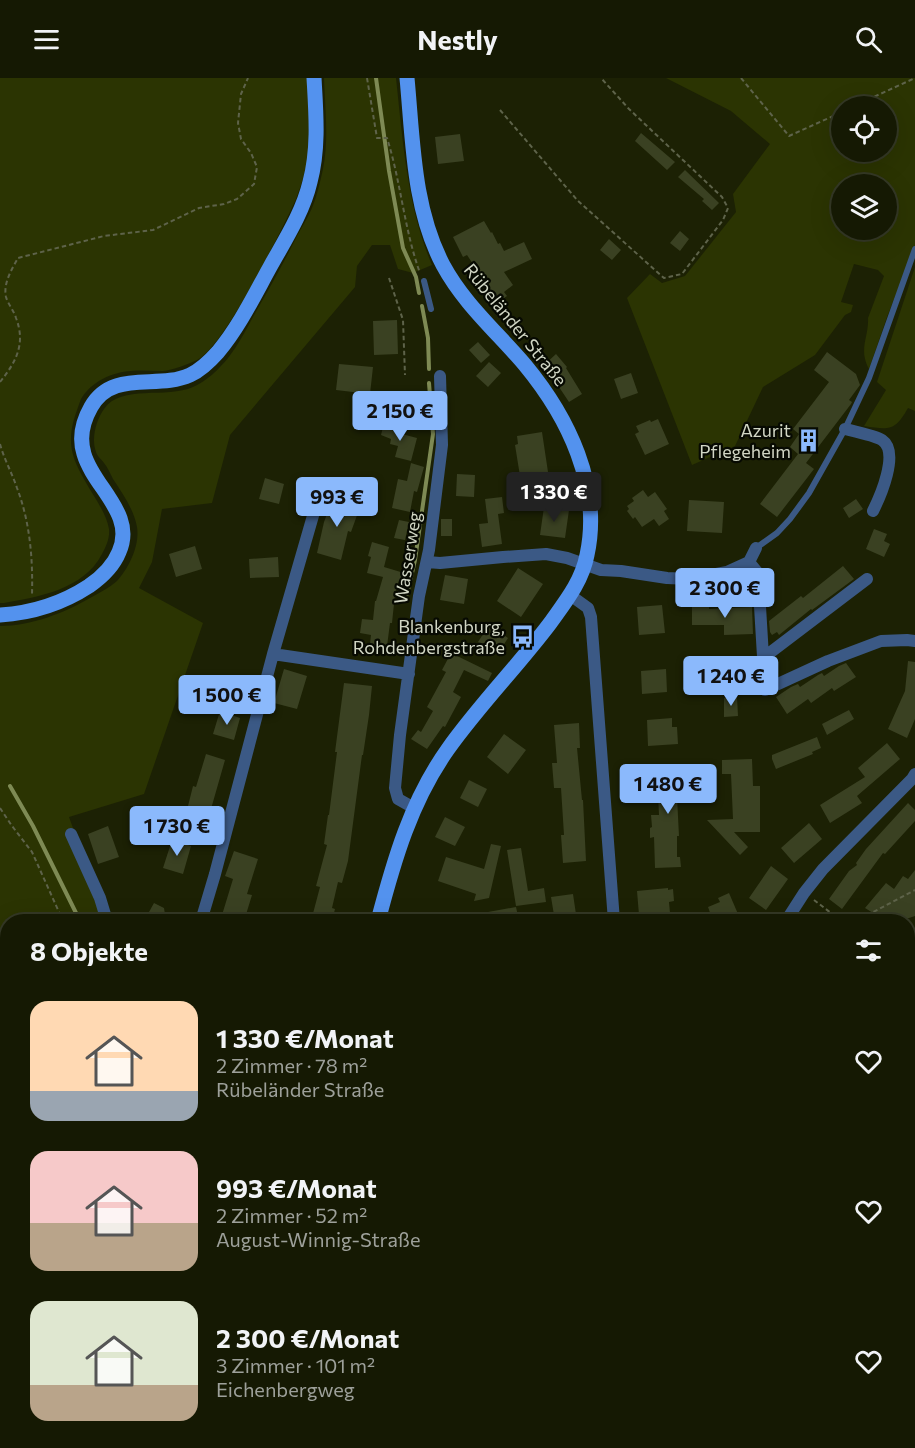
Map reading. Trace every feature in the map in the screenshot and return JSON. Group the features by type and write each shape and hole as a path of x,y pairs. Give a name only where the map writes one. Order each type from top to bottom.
{"main road":[{"path":"0,615 32,610 70,597 95,582 112,566 121,549 123,530 118,512 88,465 82,442 85,419 96,399 111,388 122,383 167,381 190,375 207,363 226,342 294,224 305,200 314,165 316,134 314,78"},
{"name":"Rübeländer Straße","path":"380,914 396,855 414,808 429,778 448,748 541,636 570,595 585,565 590,531 588,494 572,438 555,407 525,364 466,300 443,265 434,244 420,195 414,163 407,78"}],"street":[{"name":"Wasserweg","path":"414,808 398,799 395,788 419,596 426,562 442,445 440,376"},
{"path":"845,429 882,440 887,446 890,455 883,492 873,512"},
{"path":"203,914 273,654 319,495"},
{"path":"426,562 440,563 546,554 567,558 601,570 690,579 727,572 748,562 756,548"},
{"path":"748,562 758,573 765,690 828,661 881,641 915,641"},
{"path":"763,658 867,579"},
{"path":"570,595 588,608 591,617 613,914"},
{"path":"273,654 409,674"},
{"path":"790,914 823,869 915,774"},
{"path":"71,834 105,914"}],"lane":[{"path":"756,548 777,533 809,494 845,429 869,378 915,249"},
{"path":"424,281 431,309"}],"path":[{"path":"0,382 14,361 21,342 18,322 6,296 8,276 18,258 104,236 153,230 199,208 224,204 237,199 254,183 257,167 241,139 238,123 241,94 248,78"},
{"path":"367,78 377,138 387,138 413,253 424,281"},
{"path":"501,110 578,201 664,278 682,274 723,220 728,208 722,197 629,109 601,78"},
{"path":"741,78 789,136 831,117"},
{"path":"876,96 915,78"},
{"path":"389,278 403,320 405,375"},
{"path":"0,444 18,489 28,526 33,573 32,610"},
{"path":"0,808 32,852 60,914"},
{"path":"869,914 915,890"},
{"path":"804,893 833,914"}],"green space":[{"path":"0,78 308,78 310,124 308,158 296,199 236,312 208,351 197,360 171,369 131,371 109,376 96,383 81,399 72,428 72,449 78,467 108,525 108,539 102,554 84,576 72,583 46,594 4,603 0,603"},
{"path":"324,78 396,78 411,197 432,265 413,273 398,269 390,245 372,245 357,266 355,287 230,435 212,503 162,509 152,562 139,588 203,623 144,794 69,817 104,914 0,914 0,626 23,624 69,609 111,586 126,570 135,549 137,527 128,502 96,452 94,436 99,419 104,409 112,401 121,397 171,392 193,387 208,378 228,358 309,215 323,169 326,124"},
{"path":"666,78 915,78 915,246 869,369 864,355 868,318 884,276 878,270 854,264 841,302 853,305 851,312 845,315 815,355 763,387 735,446 692,465 627,298 650,274 662,283 685,276 736,212 733,194 770,144 731,111"},
{"path":"915,267 915,411 908,408 899,421 891,427 864,426 886,390 877,382"}],"building":[{"path":"641,133 675,162 667,170 635,141"},
{"path":"460,134 464,161 438,164 435,137"},
{"path":"685,170 719,203 712,210 702,201 704,199 678,177"},
{"path":"484,221 504,251 524,242 532,259 504,272 513,285 504,292 507,296 498,302 495,297 493,299 475,272 477,270 467,255 463,257 453,237"},
{"path":"680,231 689,239 680,251 670,243"},
{"path":"609,239 621,250 612,260 600,250"},
{"path":"397,320 398,354 374,355 373,321"},
{"path":"478,342 490,355 481,363 469,350"},
{"name":"Azurit Pflegeheim","path":"827,352 856,374 860,385 849,400 851,404 806,463 814,469 777,517 760,504 798,454 790,447 799,434 793,429 829,382 814,370"},
{"path":"556,354 567,367 582,394 569,402 543,366"},
{"path":"489,362 501,373 488,387 476,376"},
{"path":"339,364 373,367 370,394 336,390"},
{"path":"631,373 638,393 621,399 614,379"},
{"path":"658,419 669,444 645,455 635,434 639,432 636,426"},
{"path":"384,423 399,428 398,433 417,438 411,461 395,457 398,446 390,444 391,439 381,435"},
{"path":"542,432 548,472 520,476 515,445 518,444 517,436"},
{"path":"411,463 424,467 417,492 414,491 410,512 392,508 398,479 407,481"},
{"path":"457,474 475,475 474,497 456,496"},
{"path":"265,478 284,484 279,504 259,499"},
{"path":"643,490 648,497 655,492 667,509 664,511 669,519 659,526 654,519 642,527 627,511 629,509 627,506 634,501 632,498"},
{"path":"502,497 504,513 498,514 502,544 482,547 479,524 488,523 485,499"},
{"path":"333,498 360,507 351,532 348,531 341,560 317,553 324,522"},
{"path":"856,499 863,509 849,518 843,508"},
{"path":"689,500 724,502 722,533 687,531"},
{"path":"544,507 569,510 565,538 540,535"},
{"path":"441,519 452,519 452,536 441,536"},
{"path":"399,520 409,522 405,540 394,538"},
{"path":"874,529 887,534 884,541 890,544 884,557 866,549"},
{"path":"372,542 389,547 384,567 404,573 395,594 386,654 369,652 371,635 360,633 362,619 373,620 375,601 383,577 367,573"},
{"path":"195,546 202,569 176,577 169,554"},
{"path":"278,557 279,577 250,578 249,559"},
{"path":"843,566 854,579 779,635 777,632 772,635 769,621 801,596 803,598"},
{"path":"518,568 543,584 521,617 497,601"},
{"path":"445,575 468,579 464,604 440,600"},
{"path":"662,605 665,633 639,635 637,607"},
{"path":"692,606 709,606 709,609 752,607 753,634 724,635 724,625 692,625"},
{"path":"489,625 508,638 497,655 478,642"},
{"path":"451,653 492,673 488,681 464,670 453,692 461,697 445,727 443,726 427,749 411,739 418,730 421,732 433,711 427,707 446,672 442,670"},
{"path":"908,661 915,662 915,719 907,738 888,729 905,691"},
{"path":"846,663 856,677 834,691 832,688 811,703 808,699 787,714 776,697 791,687 798,684 800,687 818,675 822,673 824,676"},
{"path":"284,669 307,676 297,709 274,703"},
{"path":"666,669 667,692 642,694 641,671"},
{"path":"344,683 372,686 348,861 342,883 338,882 332,908 335,909 334,914 313,914 320,887 316,886 327,845 324,844 337,752 335,752"},
{"path":"737,697 738,716 724,717 724,698"},
{"path":"849,710 854,719 827,735 822,724"},
{"path":"220,711 240,718 234,740 213,734"},
{"path":"672,718 672,727 677,727 678,744 648,746 647,720"},
{"path":"579,723 580,748 577,748 583,800 586,861 563,863 561,788 554,788 552,763 557,763 554,725"},
{"path":"504,734 526,750 508,774 487,757"},
{"path":"817,737 821,748 812,752 813,754 776,769 772,755"},
{"path":"887,743 900,759 857,796 862,803 830,823 820,805 865,777 858,768"},
{"path":"206,754 225,760 209,816 187,810 193,786 196,787"},
{"path":"752,759 753,786 760,786 760,832 734,832 748,847 740,855 707,820 733,819 731,774 722,774 722,760"},
{"path":"671,768 671,772 680,771 681,785 699,785 700,796 677,797 679,836 677,836 677,857 680,857 681,867 655,868 654,837 650,838 650,828 652,827 651,815 659,815 658,794 651,794 649,770"},
{"path":"469,780 487,789 478,807 460,798"},
{"path":"908,803 915,810 915,821 885,854 883,853 842,909 829,899 849,871 857,865 856,863 866,849"},
{"path":"445,817 465,827 455,846 435,837"},
{"path":"809,823 822,839 794,863 781,848"},
{"path":"108,826 119,857 98,864 88,834"},
{"path":"172,840 191,846 183,874 163,868"},
{"path":"491,844 501,846 489,898 474,901 476,894 438,881 446,857 484,869"},
{"path":"521,848 528,891 544,888 546,902 516,906 507,850"},
{"path":"234,851 258,859 247,894 252,895 246,914 222,914 233,879 225,876"},
{"path":"771,866 788,879 766,910 749,898"},
{"path":"915,870 915,914 873,914 865,908 886,883 894,889 903,876 908,879"},
{"path":"673,889 674,901 669,902 670,913 639,914 637,891"},
{"path":"729,893 738,914 710,914 708,907 720,902 718,898"},
{"path":"573,894 576,914 554,914 551,897"},
{"path":"154,903 164,908 165,914 148,914"},
{"path":"516,907 518,914 488,914 488,912"}],"waterway":[{"path":"376,78 403,248 416,277 419,293"},
{"path":"422,306 428,338 429,369"},
{"path":"407,594 415,560 433,434 429,383"},
{"path":"10,786 33,826 77,914"}],"place":[{"name":"Azurit Pflegeheim","path":"809,441"},
{"name":"Blankenburg, Rohdenbergstraße","path":"523,637"}]}
